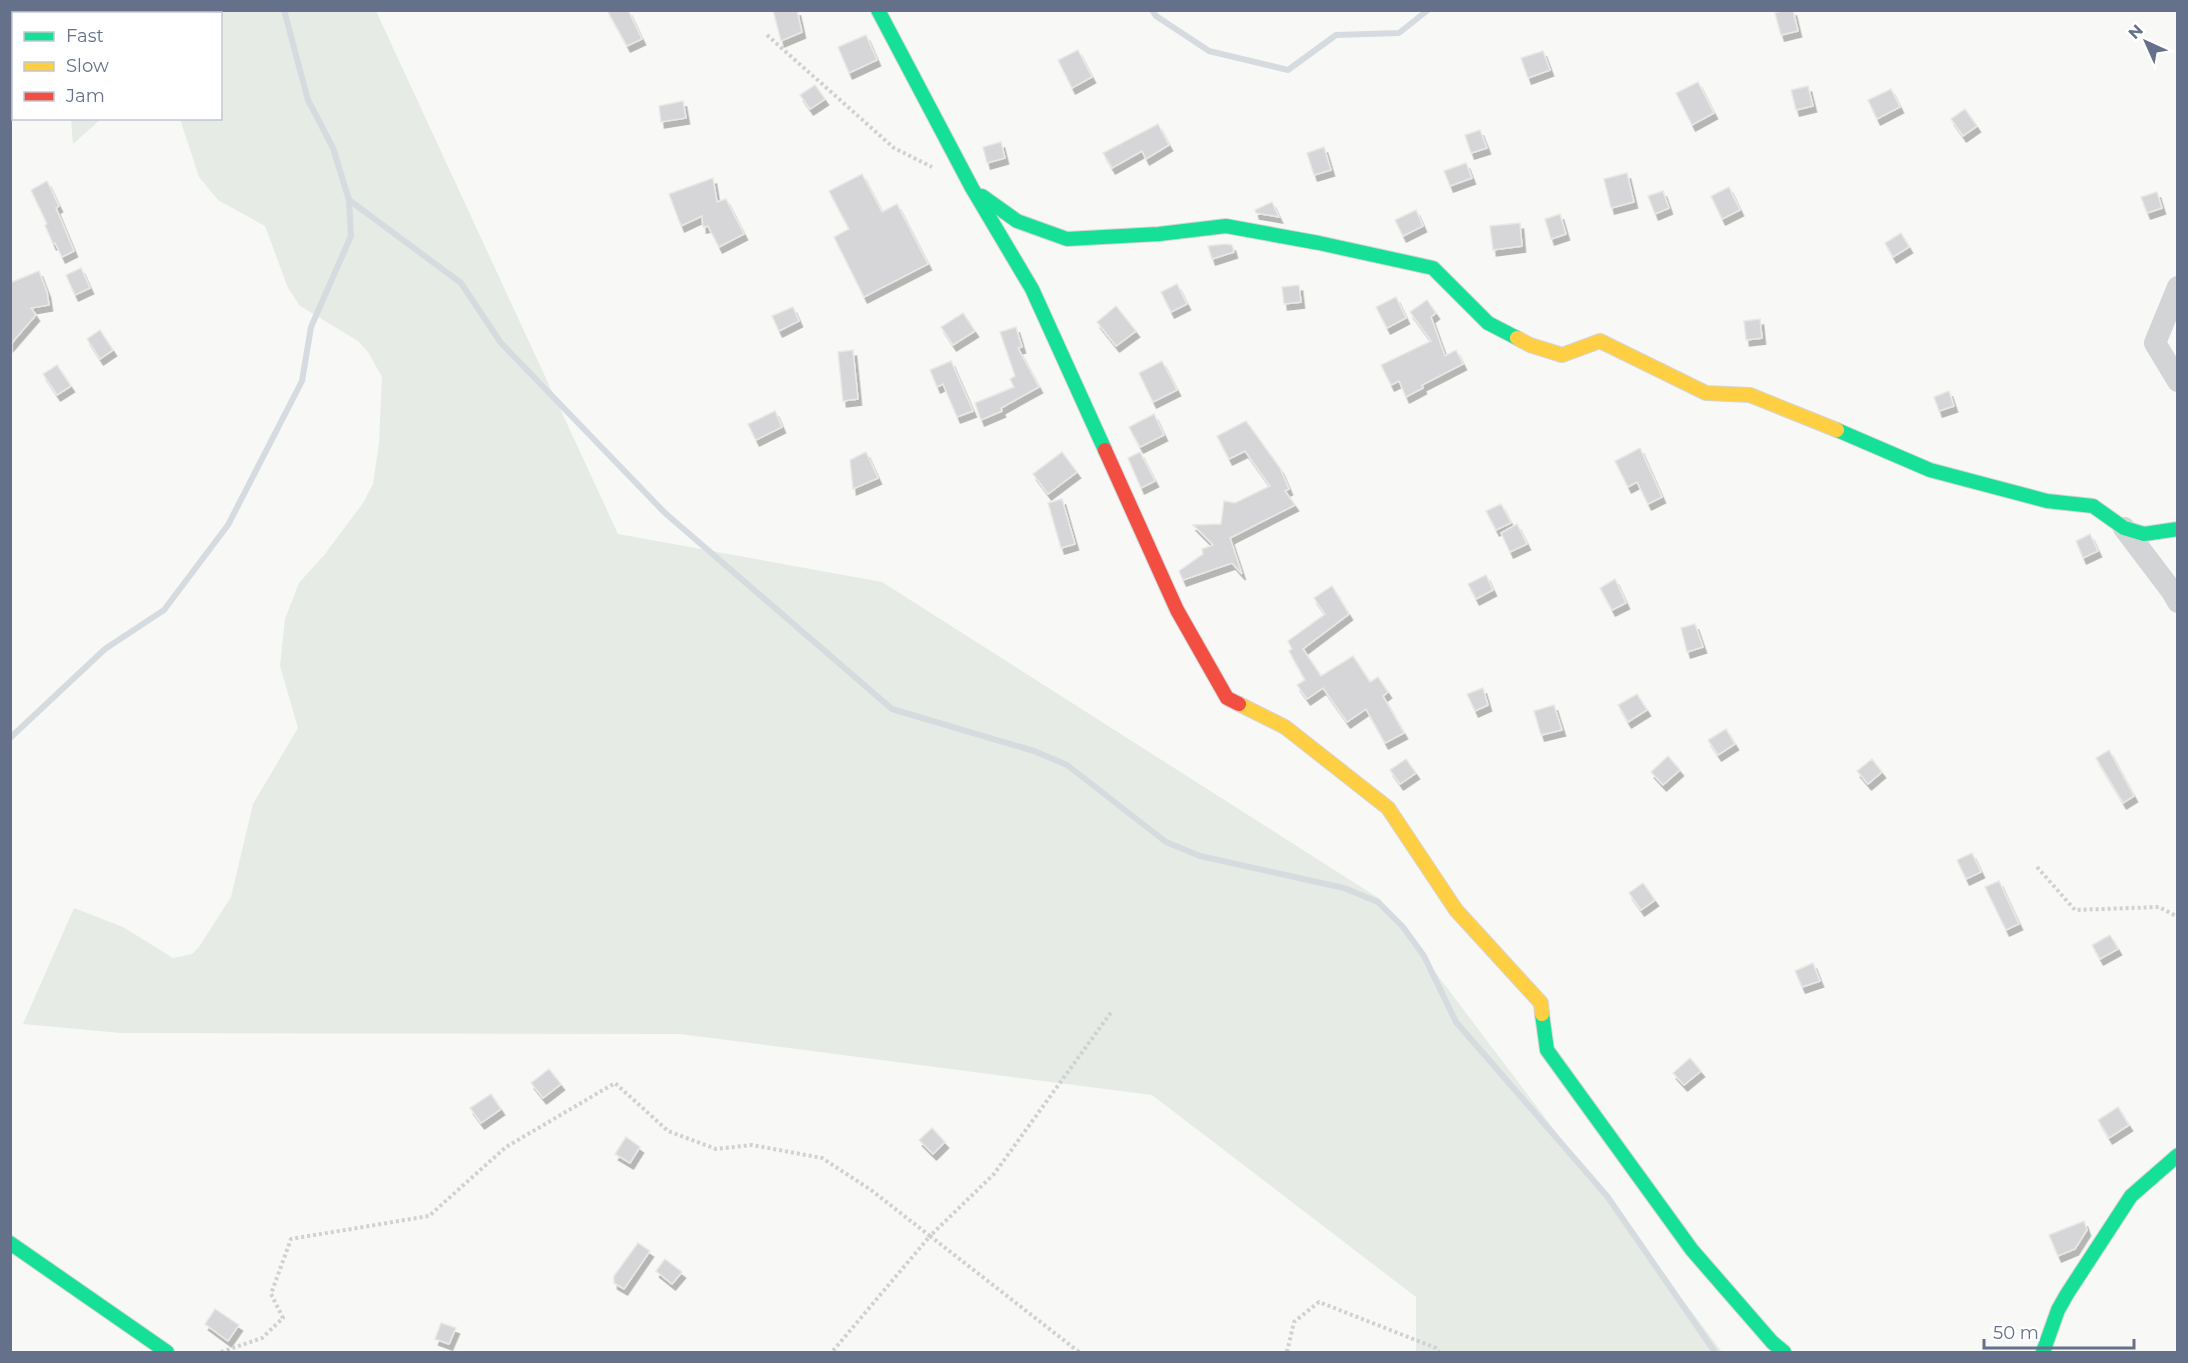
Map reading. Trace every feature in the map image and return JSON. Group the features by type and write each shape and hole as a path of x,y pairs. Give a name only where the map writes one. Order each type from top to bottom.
{"street":[{"path":"878,10 972,188 1032,289 1177,610 1227,698 1285,727 1388,808 1456,910 1541,1003 1546,1050 1692,1250 1772,1342 1785,1353"},
{"path":"972,188 1017,221 1067,239 1159,234 1226,226 1319,243 1433,268 1488,323 1530,345 1562,355 1600,341 1706,393 1750,395 1930,470 2047,501 2093,506 2124,528 2178,602"},
{"path":"2178,287 2155,342 2178,381"},
{"path":"2124,528 2144,534 2178,529"},
{"path":"2043,1353 2058,1310 2131,1196 2178,1155"},
{"path":"10,1243 167,1353"}],"path":[{"path":"767,35 894,148 933,168"},
{"path":"2037,867 2075,910 2159,906 2178,917"},
{"path":"832,1353 930,1236 994,1174 1112,1011"},
{"path":"221,1353 262,1338 283,1318 271,1294 291,1239 429,1216 506,1147 615,1083 668,1131 716,1149 752,1145 822,1158 871,1190 1079,1353"},
{"path":"1287,1353 1294,1322 1319,1302 1436,1348 1439,1353"}],"shaded area":[{"path":"376,11 618,534 882,582 1380,899 1722,1352 1416,1352 1416,1297 1152,1095 680,1034 121,1033 23,1024 74,908 123,927 173,958 192,954 199,947 231,897 253,804 298,728 280,666 285,619 299,583 325,554 363,503 373,484 379,443 382,377 368,352 358,341 300,306 288,288 265,226 218,200 199,177 180,120 222,120 222,12 160,12"},
{"path":"71,120 100,120 73,144"}],"building":[{"path":"607,10 628,10 642,39 627,46"},
{"path":"773,10 797,10 802,32 781,41"},
{"path":"1793,10 1798,31 1781,35 1775,13"},
{"path":"866,35 877,60 849,73 838,47"},
{"path":"1078,50 1092,77 1072,88 1058,60"},
{"path":"1543,51 1550,70 1528,78 1521,58"},
{"path":"1698,82 1714,113 1692,125 1676,93"},
{"path":"815,85 825,99 810,109 800,95"},
{"path":"1808,86 1813,106 1796,110 1791,90"},
{"path":"1891,89 1900,107 1877,119 1868,100"},
{"path":"683,101 686,118 661,122 659,106"},
{"path":"1965,109 1977,126 1963,136 1951,119"},
{"path":"1158,124 1169,145 1146,159 1142,151 1112,168 1103,153"},
{"path":"1480,130 1487,148 1471,153 1465,135"},
{"path":"1001,142 1005,158 987,163 983,147"},
{"path":"1324,147 1331,170 1314,175 1307,153"},
{"path":"1466,163 1472,178 1450,186 1444,171"},
{"path":"1627,173 1634,202 1611,208 1604,179"},
{"path":"862,174 882,212 897,204 928,264 864,297 834,237 849,229 829,191"},
{"path":"713,178 717,202 726,199 744,234 719,247 708,226 703,227 702,216 681,226 669,194"},
{"path":"47,181 59,206 56,208 74,251 62,257 55,243 53,244 45,225 47,224 31,190"},
{"path":"1729,187 1740,210 1722,219 1711,196"},
{"path":"1663,191 1669,208 1655,214 1648,196"},
{"path":"2157,192 2162,208 2147,213 2141,197"},
{"path":"1272,202 1279,217 1256,213 1255,210"},
{"path":"1416,210 1423,226 1403,236 1395,220"},
{"path":"1560,214 1566,234 1551,239 1545,219"},
{"path":"1520,223 1522,246 1493,250 1490,226"},
{"path":"1901,233 1909,247 1893,257 1885,243"},
{"path":"1232,245 1234,252 1212,259 1208,246"},
{"path":"81,268 90,288 75,295 66,275"},
{"path":"39,271 49,305 31,308 36,315 10,345 10,280 12,282"},
{"path":"1177,284 1187,304 1171,312 1161,292"},
{"path":"1299,285 1301,302 1284,304 1282,287"},
{"path":"1396,297 1406,318 1387,328 1376,307"},
{"path":"1427,300 1436,313 1431,317 1445,356 1456,350 1463,364 1422,385 1423,388 1406,397 1399,381 1391,385 1381,365 1431,341 1410,312"},
{"path":"1116,306 1136,331 1116,346 1097,322"},
{"path":"793,307 799,321 779,331 772,316"},
{"path":"963,313 975,331 953,345 941,327"},
{"path":"1760,319 1762,338 1746,340 1744,321"},
{"path":"1016,327 1022,347 1018,348 1039,387 1001,408 1002,411 981,420 975,403 1014,387 1010,379 1015,376 1000,332"},
{"path":"100,330 113,350 100,359 87,339"},
{"path":"853,350 858,399 843,401 838,352"},
{"path":"951,361 973,411 957,417 943,384 937,387 930,370"},
{"path":"1162,361 1177,390 1153,402 1139,373"},
{"path":"57,365 71,386 57,395 43,374"},
{"path":"1949,391 1954,406 1939,411 1934,397"},
{"path":"775,411 782,427 756,440 748,424"},
{"path":"1154,414 1164,435 1140,447 1129,427"},
{"path":"1246,421 1280,468 1289,489 1285,491 1295,505 1230,538 1242,574 1232,563 1183,580 1179,571 1203,554 1202,549 1213,545 1193,525 1221,524 1224,501 1235,503 1270,486 1245,451 1229,459 1217,436"},
{"path":"1640,448 1662,497 1648,504 1637,482 1628,487 1615,461"},
{"path":"866,452 878,478 853,489 850,460"},
{"path":"1062,452 1077,472 1048,494 1033,474"},
{"path":"1140,452 1155,481 1141,488 1128,458"},
{"path":"1062,499 1075,544 1061,548 1048,503"},
{"path":"1501,504 1511,523 1496,530 1486,511"},
{"path":"1517,524 1527,544 1510,552 1501,533"},
{"path":"2090,534 2098,551 2083,558 2076,541"},
{"path":"1486,575 1493,590 1476,599 1468,584"},
{"path":"1615,579 1626,603 1612,610 1600,588"},
{"path":"1332,586 1349,614 1303,649 1321,676 1353,656 1370,682 1378,677 1388,692 1383,696 1404,733 1385,743 1366,709 1347,722 1323,688 1307,699 1297,685 1305,680 1289,651 1292,649 1288,641 1325,614 1314,598"},
{"path":"1695,624 1703,647 1687,652 1681,628"},
{"path":"1483,688 1488,705 1475,711 1467,694"},
{"path":"1637,694 1647,710 1628,722 1618,705"},
{"path":"1554,705 1562,730 1541,735 1534,711"},
{"path":"1726,729 1735,744 1718,755 1708,740"},
{"path":"2109,750 2134,796 2123,803 2096,758"},
{"path":"1668,756 1680,770 1663,785 1651,772"},
{"path":"1406,759 1416,773 1400,784 1390,770"},
{"path":"1872,759 1882,772 1868,784 1857,771"},
{"path":"1972,853 1981,872 1966,879 1957,860"},
{"path":"1999,881 2019,924 2006,930 1985,887"},
{"path":"1643,883 1655,900 1641,910 1629,893"},
{"path":"2110,935 2118,949 2100,959 2092,945"},
{"path":"1813,963 1820,981 1802,987 1795,971"},
{"path":"1690,1058 1701,1071 1684,1085 1673,1073"},
{"path":"549,1069 561,1084 543,1098 531,1083"},
{"path":"491,1094 501,1109 481,1123 470,1108"},
{"path":"2118,1107 2129,1125 2109,1138 2098,1120"},
{"path":"932,1128 945,1142 933,1154 919,1140"},
{"path":"626,1137 640,1147 630,1163 615,1154"},
{"path":"2084,1221 2087,1230 2075,1249 2058,1256 2049,1235"},
{"path":"638,1243 650,1251 624,1289 614,1283 614,1276"},
{"path":"665,1259 682,1272 672,1284 656,1271"},
{"path":"215,1309 239,1325 228,1341 205,1324"},
{"path":"441,1323 456,1328 449,1344 435,1339"}],"waterway":[{"path":"10,738 105,649 164,610 228,525 302,381 311,327 351,236 349,200 333,148 308,100 284,10"},
{"path":"1152,10 1156,16 1209,51 1288,70 1336,35 1399,33 1428,10"},
{"path":"349,200 461,283 501,343 665,513 892,709 1034,751 1067,765 1166,842 1200,856 1344,888 1378,902 1403,927 1424,956 1456,1022 1607,1196 1715,1352"}],"traffic: fast":[{"path":"878,10 972,188 1032,289 1105,450"},
{"path":"982,196 1017,221 1067,239 1159,234 1226,226 1319,243 1433,268 1488,323 1517,338"},
{"path":"1837,430 1930,470 2047,501 2093,506 2124,528 2144,534 2178,529"},
{"path":"1542,1014 1547,1050 1692,1250 1772,1342 1784,1352"},
{"path":"2043,1352 2058,1310 2067,1294 2131,1196 2178,1155"},
{"path":"10,1243 167,1352"}],"traffic: slow":[{"path":"1517,338 1530,345 1562,355 1600,341 1706,393 1750,395 1837,430"},
{"path":"1239,704 1285,727 1388,808 1456,910 1541,1003 1542,1014"}],"traffic: jam":[{"path":"1105,450 1177,610 1227,698 1239,704"}]}
